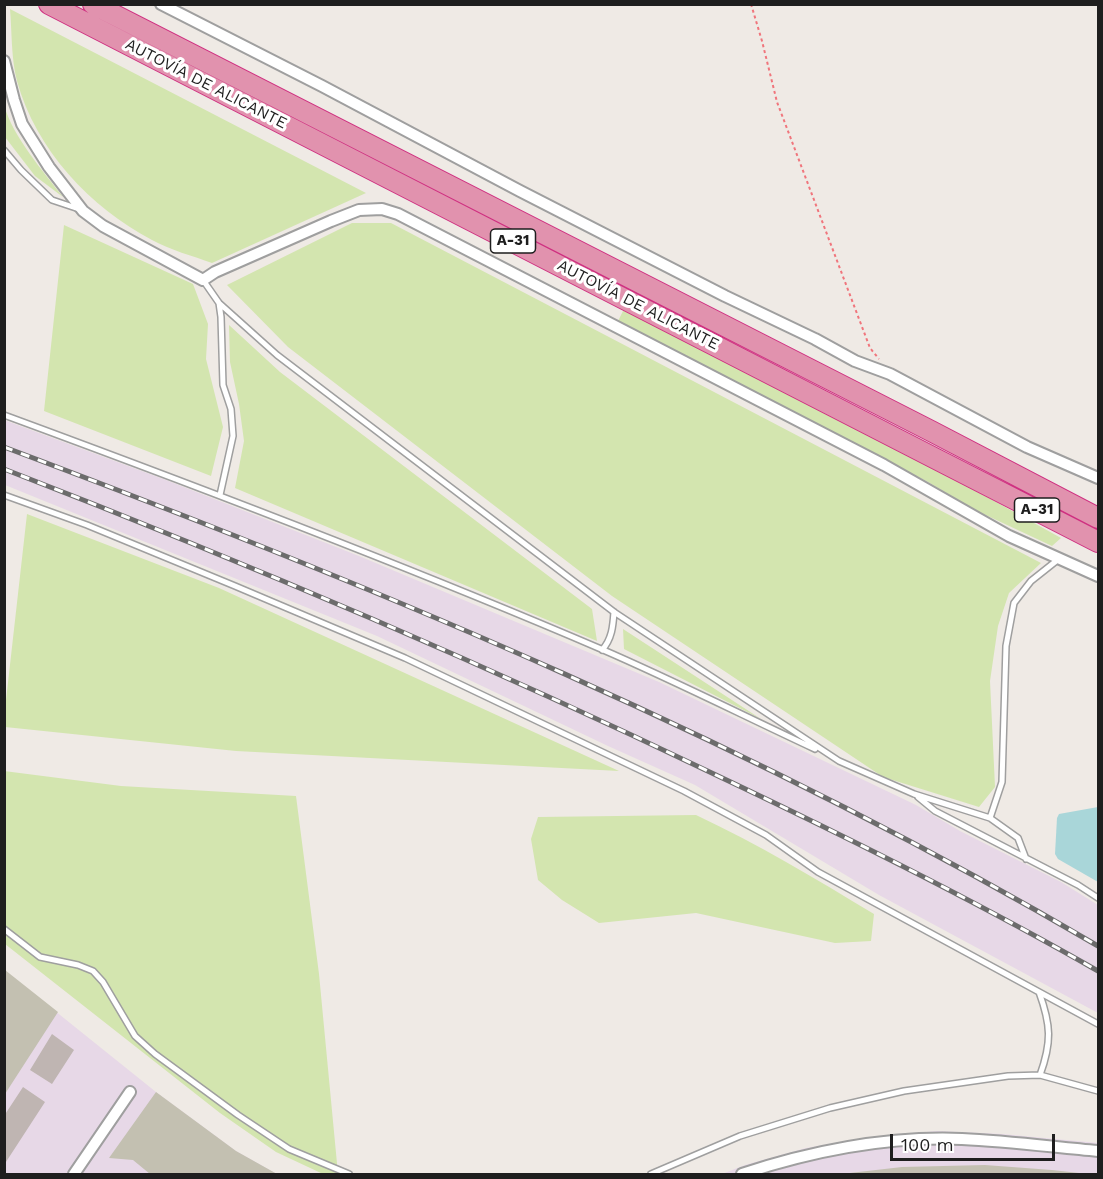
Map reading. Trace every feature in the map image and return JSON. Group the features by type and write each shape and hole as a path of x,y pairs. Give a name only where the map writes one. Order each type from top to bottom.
{"highway":[{"name":"AUTOVÍA DE ALICANTE","path":"50,4 1098,542"},
{"name":"AUTOVÍA DE ALICANTE","path":"93,4 1098,518"},
{"path":"1066,502 1098,508"}],"street":[{"path":"161,4 683,275 855,361 890,374 1027,447 1098,478"},
{"path":"4,62 22,124 49,167 83,210 103,226 202,280 215,272 359,210 390,212 874,459 1009,536 1098,576"},
{"path":"74,1174 130,1092"},
{"path":"742,1174 800,1157 897,1141 961,1139 1098,1151"}],"lane":[{"path":"4,150 31,181 52,200 83,210"},
{"path":"202,280 219,303 277,355 614,612 835,758"},
{"path":"219,303 223,385 231,409 232,436 219,495"},
{"path":"4,416 382,558 602,650 914,794 990,818 1018,838 1026,859"},
{"path":"4,495 87,525 405,658 684,791 766,835 818,872 1098,1024"},
{"path":"990,818 1002,782 1006,646 1014,603 1031,581 1060,558"},
{"path":"602,650 613,629 614,612"},
{"path":"914,794 935,811 1078,885 1098,898"},
{"path":"4,929 40,957 78,965 93,971 103,982 135,1036 155,1054 289,1149 349,1174"},
{"path":"1039,992 1047,1012 1050,1034 1048,1054 1040,1075"},
{"path":"651,1174 740,1136 830,1108 904,1091 1008,1076 1040,1075 1098,1091"}],"path":[{"path":"750,4 777,102 842,274 870,348 890,374"}],"shaded area":[{"path":"4,420 166,480 359,556 659,682 916,805 960,831 1061,882 1098,905 1098,1013 879,895 695,785 377,636 5,485"},
{"path":"4,970 156,1092 236,1151 277,1174 5,1174"},
{"path":"5,970 58,1012 5,1094"},
{"path":"156,1092 236,1151 277,1174 150,1174 133,1160 109,1158"},
{"path":"937,1131 1002,1134 1098,1143 1098,1174 722,1174 806,1148 871,1137"},
{"path":"985,1165 1088,1174 841,1174 902,1167"}],"green space":[{"path":"10,9 366,193 212,263 152,240 129,227 87,193 68,174 37,130 17,81"},
{"path":"4,105 21,141 63,197 35,176 5,137"},
{"path":"352,223 391,223 1041,563 1009,593 998,626 990,681 995,787 979,807 883,777 612,596 288,347 227,285"},
{"path":"64,225 193,284 208,324 206,359 223,427 211,476 44,411"},
{"path":"624,309 906,452 1061,538 1052,546 975,510 928,482 618,321"},
{"path":"229,325 280,372 592,609 597,641 235,488 244,441 230,362"},
{"path":"27,514 219,588 619,771 236,751 5,727 5,709"},
{"path":"623,629 761,719 624,649"},
{"path":"4,771 121,786 296,796 319,974 338,1174 323,1174 276,1152 220,1113 5,944"},
{"path":"696,815 809,875 874,914 871,941 835,943 696,913 599,923 562,900 538,880 531,839 538,817"}],"water":[{"path":"1098,807 1098,882 1058,859 1055,854 1059,814"}],"building":[{"path":"52,1034 74,1050 52,1084 30,1070"},
{"path":"23,1087 45,1102 4,1165 4,1116"}],"railway":[{"path":"4,447 285,556 562,673 834,802 967,872 1098,946"},
{"path":"4,469 274,577 540,693 861,845 1098,971"}]}
